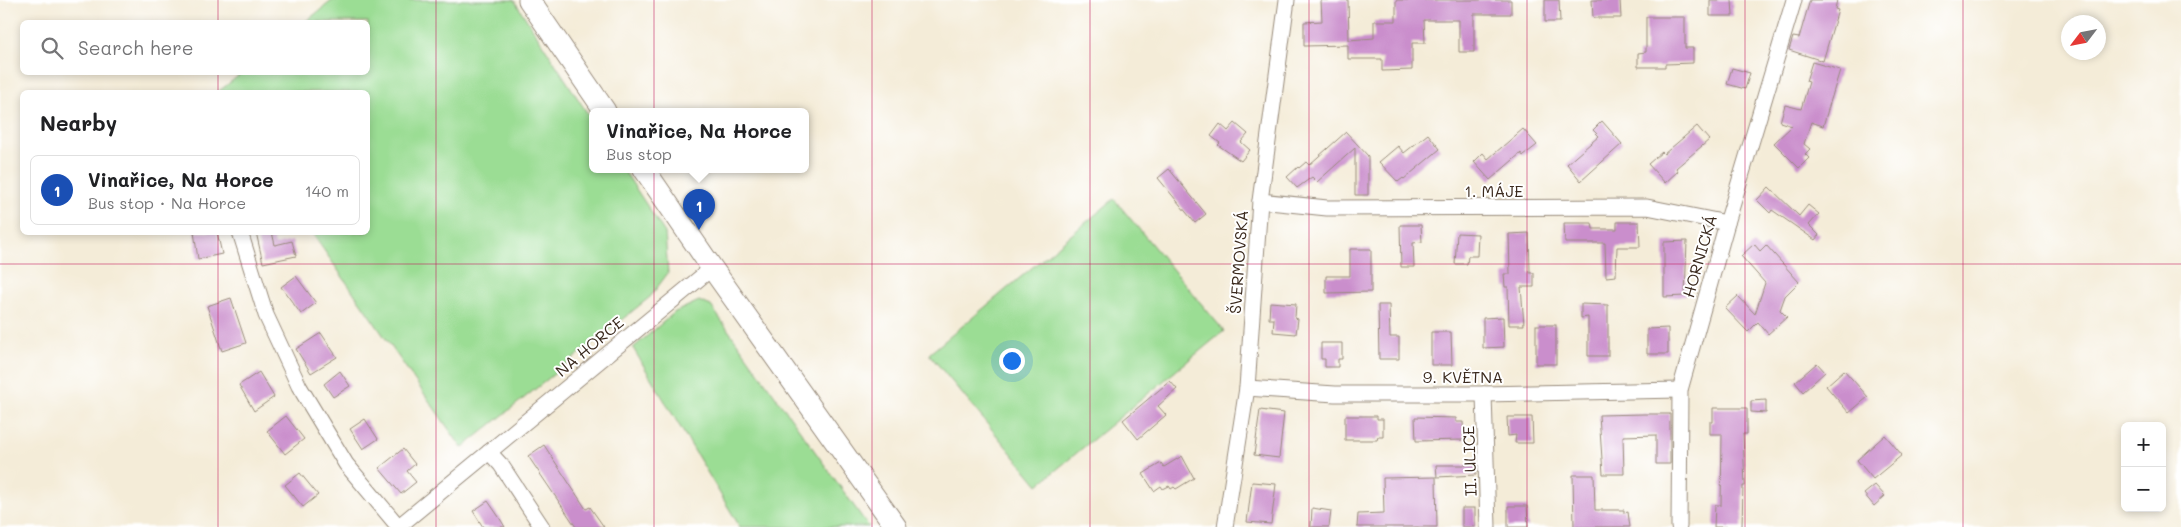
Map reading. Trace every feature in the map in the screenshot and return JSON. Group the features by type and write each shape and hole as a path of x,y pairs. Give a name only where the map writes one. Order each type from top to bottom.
{"main road":[{"path":"529,0 603,108"},
{"path":"647,173 896,527"}],"street":[{"name":"ŠVERMOVSKÁ","path":"1225,527 1247,388 1260,201 1287,0"},
{"name":"HORNICKÁ","path":"1679,527 1680,390 1727,223 1794,0"},
{"name":"1. MÁJE","path":"1260,201 1327,208 1647,207 1727,223"},
{"path":"241,235 266,315 299,386 346,464 398,527"},
{"name":"NA HORCE","path":"398,527 694,280 712,268"},
{"name":"9. KVĚTNA","path":"1247,388 1336,394 1484,394 1680,390"},
{"name":"II. ULICE","path":"1484,394 1488,527"},
{"path":"489,452 501,465 542,527"}],"green space":[{"path":"333,0 514,0 589,116 589,173 626,173 665,233 668,273 650,297 462,448 313,235 370,235 370,90 221,90 239,75 370,75 370,20 308,20"},
{"path":"1114,199 1224,331 1038,485 929,354"},
{"path":"699,301 711,306 869,527 740,527 633,348 675,312"}],"building":[{"path":"1321,0 1348,0 1349,40 1374,38 1374,21 1396,21 1396,0 1511,0 1511,14 1474,14 1474,52 1459,52 1459,20 1424,20 1425,43 1412,43 1412,70 1382,71 1382,59 1348,59 1348,45 1304,46 1304,22 1322,21"},
{"path":"1545,0 1559,0 1560,22 1545,22"},
{"path":"1592,0 1620,0 1621,18 1593,18"},
{"path":"1710,0 1732,0 1733,16 1710,16"},
{"path":"1810,0 1837,0 1835,9 1838,10 1823,61 1789,50 1793,37 1799,38"},
{"path":"1646,17 1685,17 1685,48 1693,48 1693,63 1665,64 1665,67 1638,67 1638,53 1646,52"},
{"path":"1812,62 1840,70 1823,126 1811,122 1804,144 1810,149 1805,154 1809,158 1799,168 1774,143 1792,126 1780,122 1785,105 1801,109 1809,82 1806,81"},
{"path":"1732,68 1750,73 1745,89 1727,84"},
{"path":"1602,121 1622,144 1581,181 1567,164 1599,136 1593,130"},
{"path":"1235,123 1248,134 1241,142 1250,150 1241,161 1218,145 1220,143 1211,136 1220,124 1228,131"},
{"path":"1697,126 1709,140 1676,168 1678,171 1665,183 1648,164 1662,152 1664,154"},
{"path":"1523,129 1537,145 1523,156 1521,153 1490,180 1474,162 1483,153 1488,159"},
{"path":"1346,132 1368,156 1368,195 1355,195 1355,148 1317,182 1312,177 1297,188 1287,177 1306,162 1309,165"},
{"path":"1428,134 1440,149 1398,182 1379,162 1398,146 1404,153"},
{"path":"1169,169 1206,214 1195,223 1158,178"},
{"path":"1769,187 1799,216 1808,205 1819,214 1809,225 1819,235 1815,240 1772,210 1770,213 1757,200"},
{"path":"1617,222 1639,222 1640,247 1617,247 1616,276 1606,277 1605,243 1565,243 1564,223 1592,223 1593,229 1617,229"},
{"path":"1400,225 1421,225 1422,242 1413,243 1414,267 1401,267"},
{"path":"1457,233 1478,234 1477,256 1468,256 1467,264 1455,264"},
{"path":"1529,233 1530,273 1534,273 1534,287 1521,287 1524,325 1509,325 1508,287 1505,287 1504,274 1510,274 1509,234"},
{"path":"194,235 218,235 222,254 198,259"},
{"path":"257,235 273,235 275,245 292,241 296,256 263,263"},
{"path":"1687,241 1685,296 1664,297 1664,242"},
{"path":"1754,244 1760,251 1766,245 1799,282 1785,296 1780,310 1787,317 1768,334 1758,322 1748,332 1725,308 1738,296 1755,314 1765,283 1741,256"},
{"path":"1350,249 1371,249 1371,292 1326,293 1326,276 1350,276"},
{"path":"296,276 316,303 301,314 281,287"},
{"path":"231,298 246,343 222,351 207,306"},
{"path":"1270,302 1296,304 1295,318 1298,319 1296,334 1273,332 1274,319 1269,319"},
{"path":"1581,304 1608,305 1608,356 1588,356 1588,317 1581,318"},
{"path":"1378,305 1389,305 1390,337 1399,337 1399,359 1379,359"},
{"path":"1503,317 1504,347 1483,348 1483,318"},
{"path":"1536,325 1556,325 1556,364 1536,364"},
{"path":"1668,328 1668,354 1647,354 1647,329"},
{"path":"1431,332 1451,332 1452,365 1431,365"},
{"path":"321,333 337,357 311,373 296,349"},
{"path":"1321,343 1342,343 1342,359 1338,359 1338,367 1325,367 1325,359 1321,359"},
{"path":"1817,363 1825,372 1803,392 1795,382"},
{"path":"1844,370 1868,397 1849,413 1826,386"},
{"path":"340,371 350,386 333,397 324,384"},
{"path":"259,372 274,397 254,411 239,385"},
{"path":"1170,381 1177,389 1158,406 1166,415 1138,439 1123,420"},
{"path":"1766,400 1766,413 1751,412 1751,401"},
{"path":"1713,408 1747,408 1747,434 1743,434 1745,486 1743,486 1742,527 1714,527 1715,505 1721,505 1722,434 1710,434 1710,422 1713,422"},
{"path":"1260,410 1284,413 1279,458 1254,455"},
{"path":"1670,414 1670,464 1656,464 1656,435 1623,436 1624,474 1603,474 1599,415"},
{"path":"286,416 304,439 285,454 267,431"},
{"path":"1345,416 1377,416 1377,419 1383,419 1383,437 1378,437 1377,440 1345,440"},
{"path":"1415,417 1456,418 1456,422 1463,422 1464,440 1416,441"},
{"path":"1507,417 1532,417 1533,443 1515,443 1516,435 1508,436"},
{"path":"365,419 378,439 363,449 350,429"},
{"path":"1885,435 1902,455 1873,479 1857,460"},
{"path":"544,445 586,509 590,507 604,527 576,527 528,456"},
{"path":"403,449 415,464 407,471 416,482 401,494 379,468"},
{"path":"1182,456 1194,478 1176,489 1174,487 1171,489 1169,486 1163,489 1161,486 1154,491 1143,474 1161,463 1164,467"},
{"path":"1436,465 1475,465 1476,475 1437,477"},
{"path":"300,473 318,495 303,507 285,485"},
{"path":"1573,475 1594,475 1595,510 1624,510 1624,513 1628,512 1630,527 1574,527"},
{"path":"1436,477 1437,527 1357,527 1358,514 1384,513 1383,478"},
{"path":"1252,482 1276,484 1271,524 1247,522"},
{"path":"1875,485 1885,496 1874,506 1864,494"},
{"path":"488,501 505,527 483,527 473,511"},
{"path":"1508,506 1527,506 1528,527 1508,527"},
{"path":"1312,508 1331,511 1329,527 1311,527"},
{"path":"1462,508 1475,508 1475,527 1462,527"}],"place":[{"name":"Vinařice, Na Horce","path":"699,230"}]}
